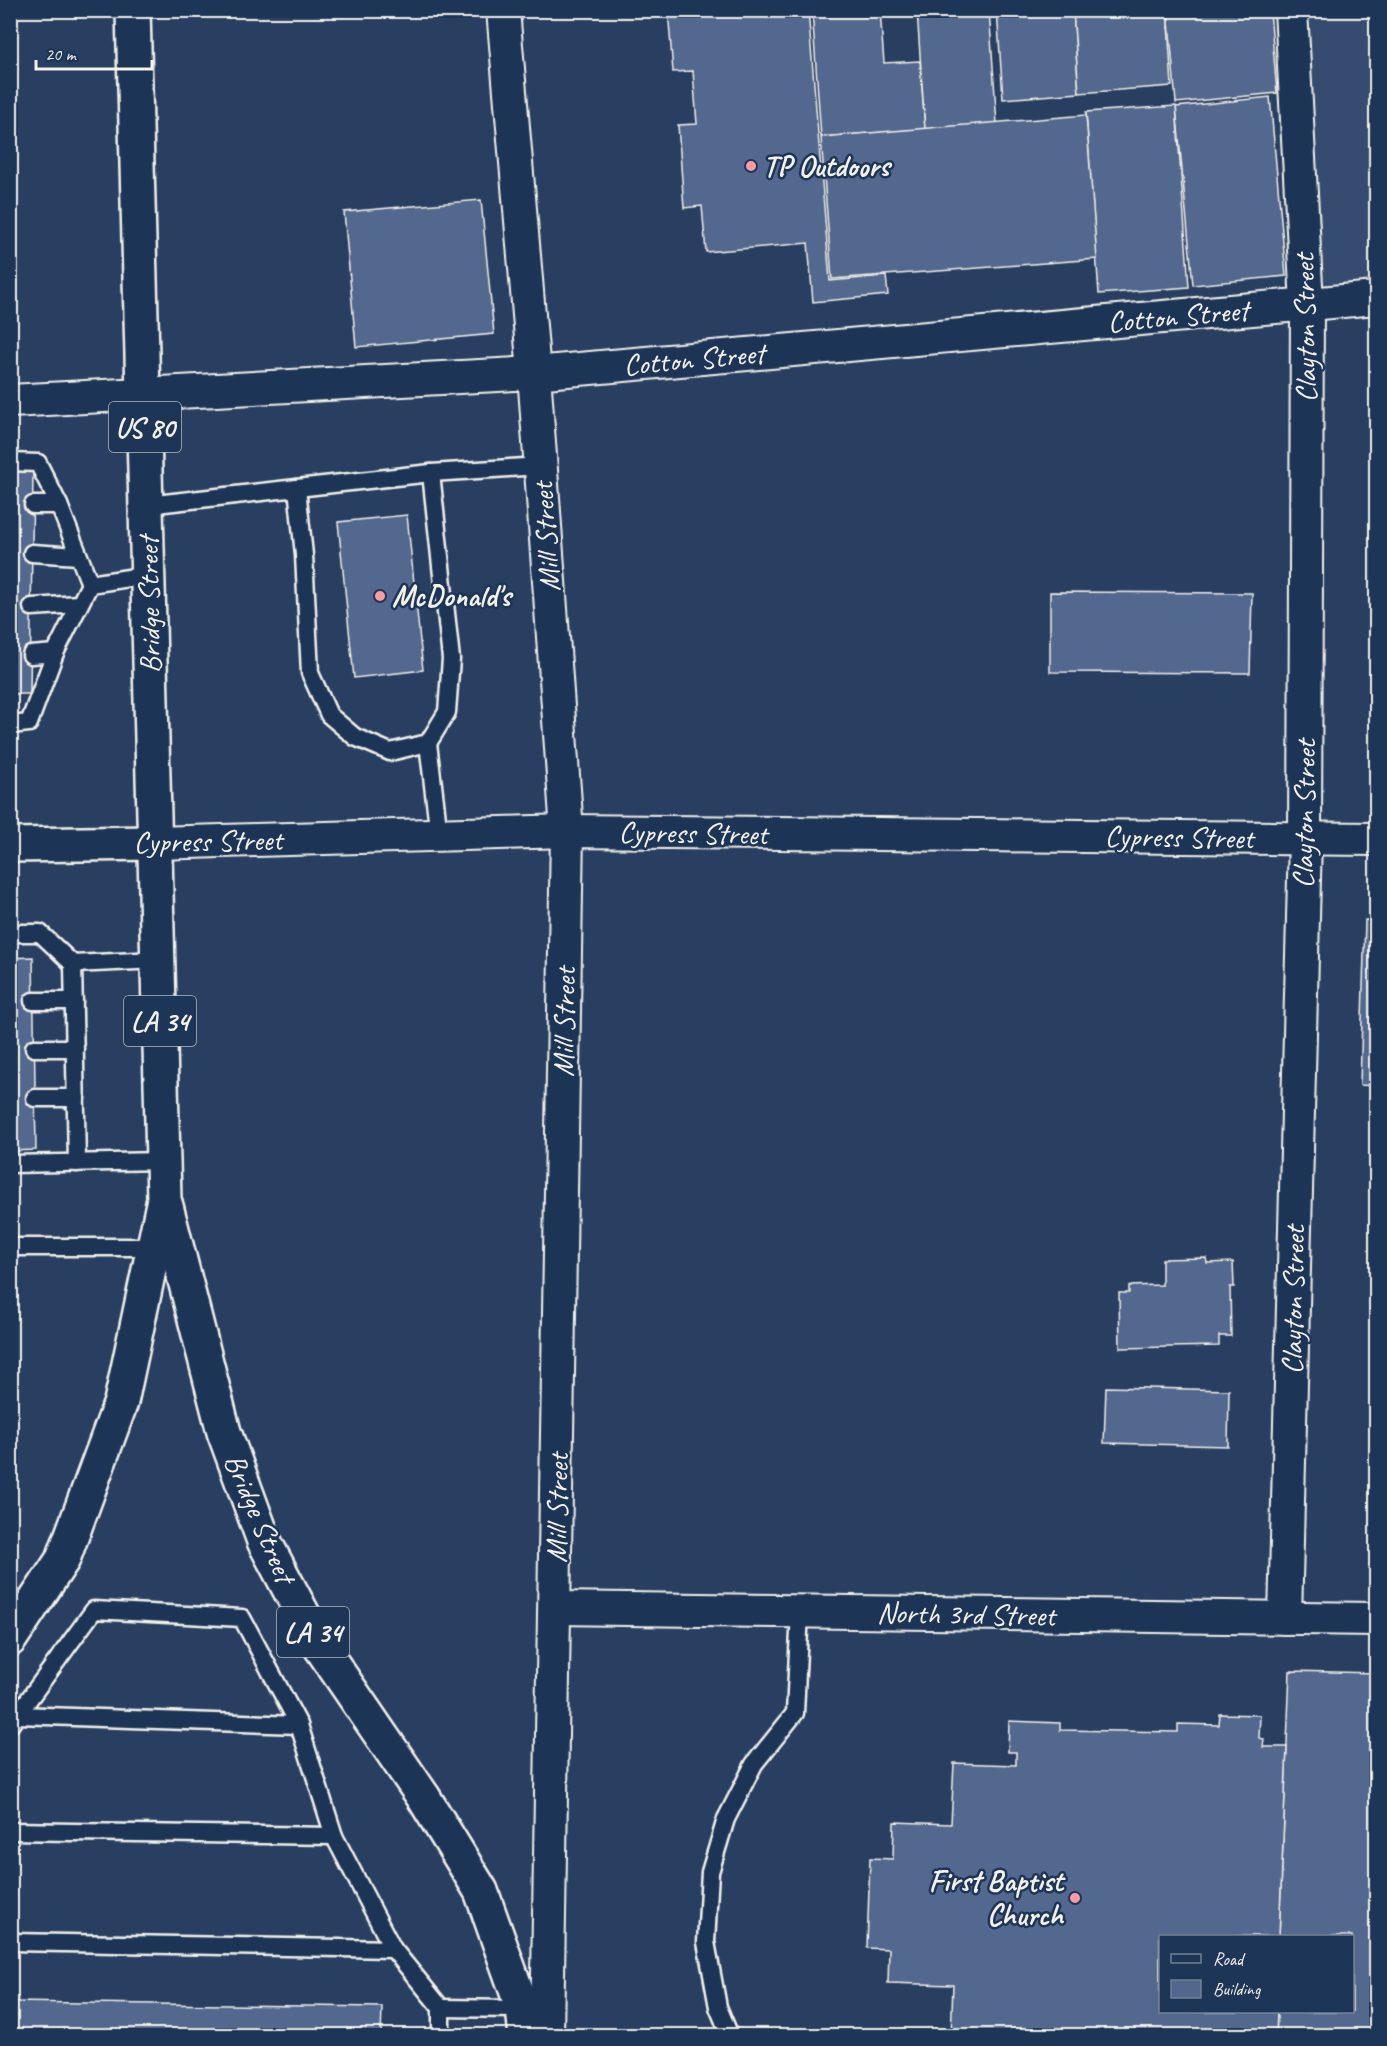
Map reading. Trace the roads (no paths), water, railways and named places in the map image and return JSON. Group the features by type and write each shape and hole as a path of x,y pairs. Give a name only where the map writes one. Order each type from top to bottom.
{"main road":[{"name":"Bridge Street","path":"10,1639 63,1559 116,1414 164,1199 134,10"},
{"name":"Cypress Street","path":"10,845 155,843"},
{"name":"Bridge Street","path":"164,1199 224,1432 264,1541 318,1643 424,1798 481,1891 525,2022"}],"street":[{"name":"Mill Street","path":"503,10 534,373 567,831 547,2036"},
{"name":"Clayton Street","path":"1286,1618 1305,839 1308,304 1291,10"},
{"name":"Cotton Street","path":"10,401 534,373 1377,298"},
{"name":"Cypress Street","path":"155,843 567,831 1377,839"},
{"name":"North 3rd Street","path":"555,1608 1377,1619"}],"lane":[{"path":"10,462 38,463 59,505 90,585"},
{"path":"147,505 431,473 540,466"},
{"path":"431,473 451,659 447,712 428,743 439,835"},
{"path":"297,488 304,555 310,673 329,715 356,737 390,752 428,743"},
{"path":"33,505 59,505"},
{"path":"32,553 78,556"},
{"path":"10,725 29,723 55,653 90,585 148,574"},
{"path":"32,607 79,604"},
{"path":"31,655 55,653"},
{"path":"10,933 40,933 74,964 158,960"},
{"path":"74,964 77,1163"},
{"path":"33,1001 74,1001"},
{"path":"34,1048 75,1048"},
{"path":"35,1098 76,1098"},
{"path":"10,1164 164,1161"},
{"path":"10,1247 154,1247"},
{"path":"14,1720 94,1610 242,1618 299,1725 334,1836 393,1949 441,2008 441,2036"},
{"path":"730,2036 718,2007 706,1942 710,1872 726,1819 754,1764 795,1713 800,1611"},
{"path":"14,1720 299,1725"},
{"path":"10,1831 334,1836"},
{"path":"10,1942 393,1949"},
{"path":"441,2008 525,2022"}],"place":[{"name":"TP Outdoors","path":"751,166"},
{"name":"McDonald's","path":"380,596"},
{"name":"First Baptist Church","path":"1075,1898"}]}
